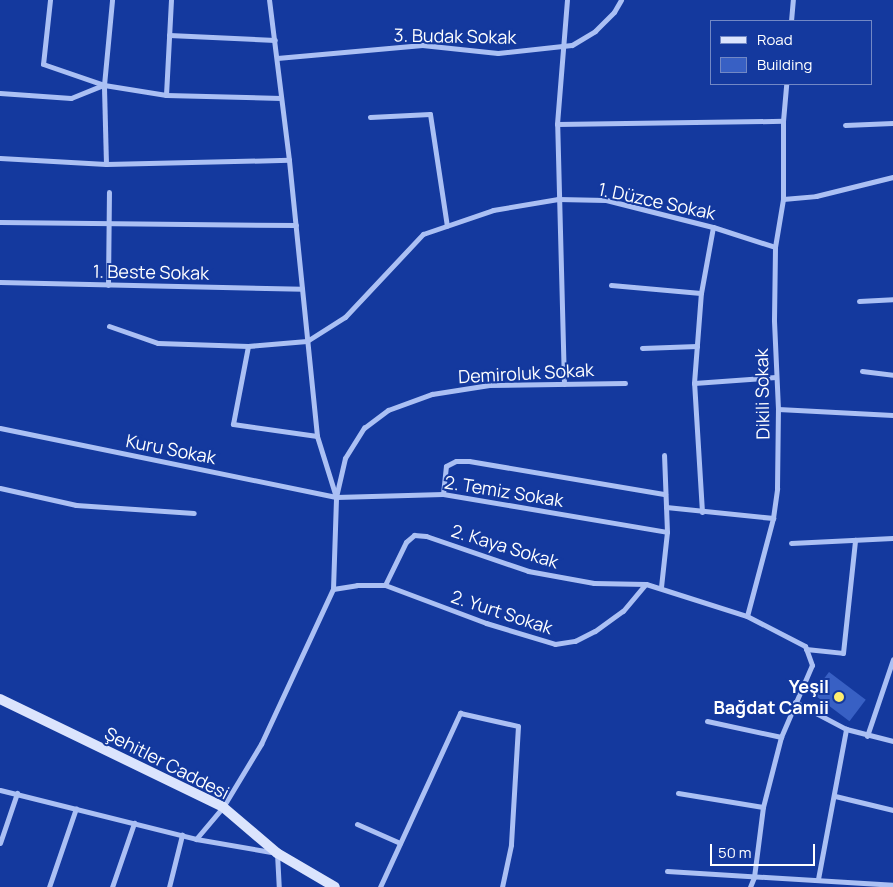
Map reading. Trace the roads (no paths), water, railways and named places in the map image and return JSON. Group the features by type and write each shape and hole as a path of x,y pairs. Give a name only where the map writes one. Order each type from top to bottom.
{"street":[{"path":"50,0 43,64 104,85 166,95 281,98"},
{"path":"106,164 104,85 112,0"},
{"path":"166,95 172,0"},
{"path":"196,839 224,807 261,744 333,588 336,497 317,436 289,160 269,0"},
{"path":"564,384 557,124 566,0"},
{"name":"3. Budak Sokak","path":"277,58 422,45 498,53 572,45 595,31 614,12 621,0"},
{"path":"791,20 793,0"},
{"path":"169,35 275,40"},
{"path":"0,93 71,98 104,85"},
{"name":"Dikili Sokak","path":"747,616 773,518 777,488 778,409 775,247 782,199 783,121 786,85"},
{"path":"370,117 430,114 447,226"},
{"path":"557,124 783,121"},
{"path":"845,125 893,123"},
{"path":"0,158 106,164 289,160"},
{"path":"782,199 816,196 893,177"},
{"path":"108,285 110,192"},
{"name":"1. Düzce Sokak","path":"307,341 345,317 423,234 493,210 558,199 606,200 713,226 775,247"},
{"path":"0,222 296,224"},
{"path":"702,512 694,383 702,293 713,226"},
{"name":"1. Beste Sokak","path":"0,282 302,289"},
{"path":"611,285 702,293"},
{"path":"859,301 893,299"},
{"path":"109,326 158,343 248,346 307,341"},
{"path":"248,346 233,424 317,436"},
{"path":"642,348 697,346"},
{"path":"862,371 893,375"},
{"path":"694,383 776,377"},
{"name":"Demiroluk Sokak","path":"336,497 345,458 364,428 388,410 432,394 480,386 625,383"},
{"path":"778,409 893,414"},
{"name":"Kuru Sokak","path":"0,428 336,497"},
{"path":"661,587 667,532 664,454"},
{"path":"443,494 446,466 456,461 469,461 665,494"},
{"path":"0,488 76,505 194,513"},
{"name":"2. Temiz Sokak","path":"336,497 443,494 667,532"},
{"path":"666,507 773,518"},
{"name":"2. Kaya Sokak","path":"385,585 406,542 414,535 426,536 528,571 594,583 646,584"},
{"path":"792,543 893,538"},
{"path":"646,584 661,587 747,616 806,649 843,653 855,540"},
{"name":"2. Yurt Sokak","path":"333,588 357,585 385,585 486,623 555,644 575,641 595,631 623,611 646,584"},
{"path":"750,887 754,877 763,807 781,737 812,665 806,649"},
{"path":"866,736 893,659"},
{"name":"Şehitler Caddesi","path":"0,699 224,807 277,853 335,887"},
{"path":"795,702 846,729 866,736 893,741"},
{"path":"380,887 460,713 518,726 511,845 502,887"},
{"path":"707,721 781,737"},
{"path":"818,879 846,729"},
{"path":"0,790 196,839 277,853 279,887"},
{"path":"678,793 763,807"},
{"path":"0,843 17,794"},
{"path":"835,796 893,810"},
{"path":"49,887 76,808"},
{"path":"112,887 134,823"},
{"path":"357,824 400,843"},
{"path":"169,887 182,835"},
{"path":"667,871 893,885"}],"place":[{"name":"Yeşil Bağdat Camii","path":"839,697"}]}
